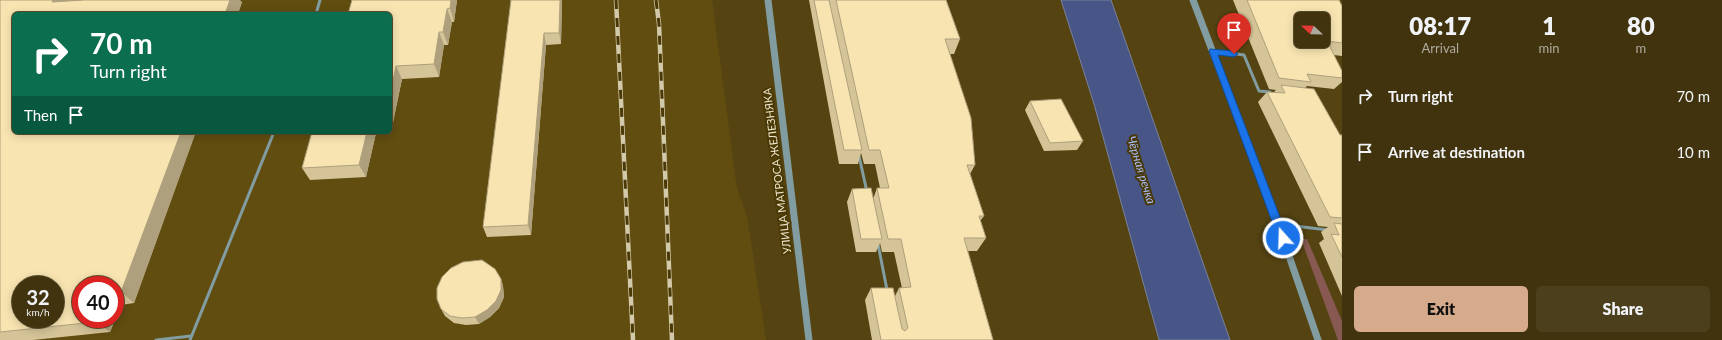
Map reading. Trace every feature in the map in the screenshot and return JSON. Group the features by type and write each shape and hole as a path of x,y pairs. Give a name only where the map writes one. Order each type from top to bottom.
{"street":[{"name":"УЛИЦА МАТРОСА ЖЕЛЕЗНЯКА","path":"768,0 809,340"},
{"path":"1193,0 1278,224 1318,340"}],"lane":[{"path":"317,12 320,0"},
{"path":"1213,51 1244,55 1258,91 1272,93"},
{"path":"156,340 190,338 273,134"},
{"path":"859,154 867,193"},
{"path":"1278,224 1335,231"},
{"path":"877,240 888,294"}],"shaded area":[{"path":"0,0 712,0 737,189 747,216 766,340 0,340"},
{"path":"1301,239 1307,239 1342,321 1342,340 1338,340"}],"water":[{"name":"Чёрная речка","path":"1061,0 1111,0 1230,340 1159,340 1094,104"}],"building":[{"path":"0,0 53,0 52,2 84,0 230,0 226,12 12,12 12,134 180,134 124,284 124,276 72,276 72,324 64,325 64,276 12,276 12,328 38,328 0,332"},
{"path":"352,0 451,0 450,8 447,9 443,32 439,32 434,64 396,66 392,85 392,12 349,12"},
{"path":"511,0 560,0 559,33 544,33 528,225 483,227"},
{"path":"814,0 829,0 862,150 844,150"},
{"path":"836,0 946,0 960,39 945,39 971,118 975,165 967,165 984,216 979,216 986,238 964,238 993,340 881,340 871,288 893,288 902,329 905,331 908,328 899,288 911,287 901,239 888,239 877,188 889,188 880,150 869,150"},
{"path":"1247,0 1339,0 1342,6 1342,43 1330,41 1330,12 1294,12 1294,48 1330,47 1342,71 1342,78 1307,74 1311,82 1279,78"},
{"path":"1281,85 1314,89 1340,135 1342,135 1342,218 1330,217 1267,92 1285,93"},
{"path":"1061,99 1083,141 1050,143 1030,101"},
{"path":"311,134 367,134 359,165 302,168"},
{"path":"871,188 882,239 861,239 852,189"},
{"path":"1334,223 1342,224 1342,257 1331,234 1339,235"},
{"path":"482,260 495,269 501,279 501,290 496,301 487,310 475,317 462,318 450,316 441,309 437,299 437,288 442,277 451,268 463,262"}],"railway":[{"path":"616,0 633,340"},
{"path":"656,0 659,24 672,340"}],"route":[{"path":"1234,54 1213,51 1283,238"}]}
